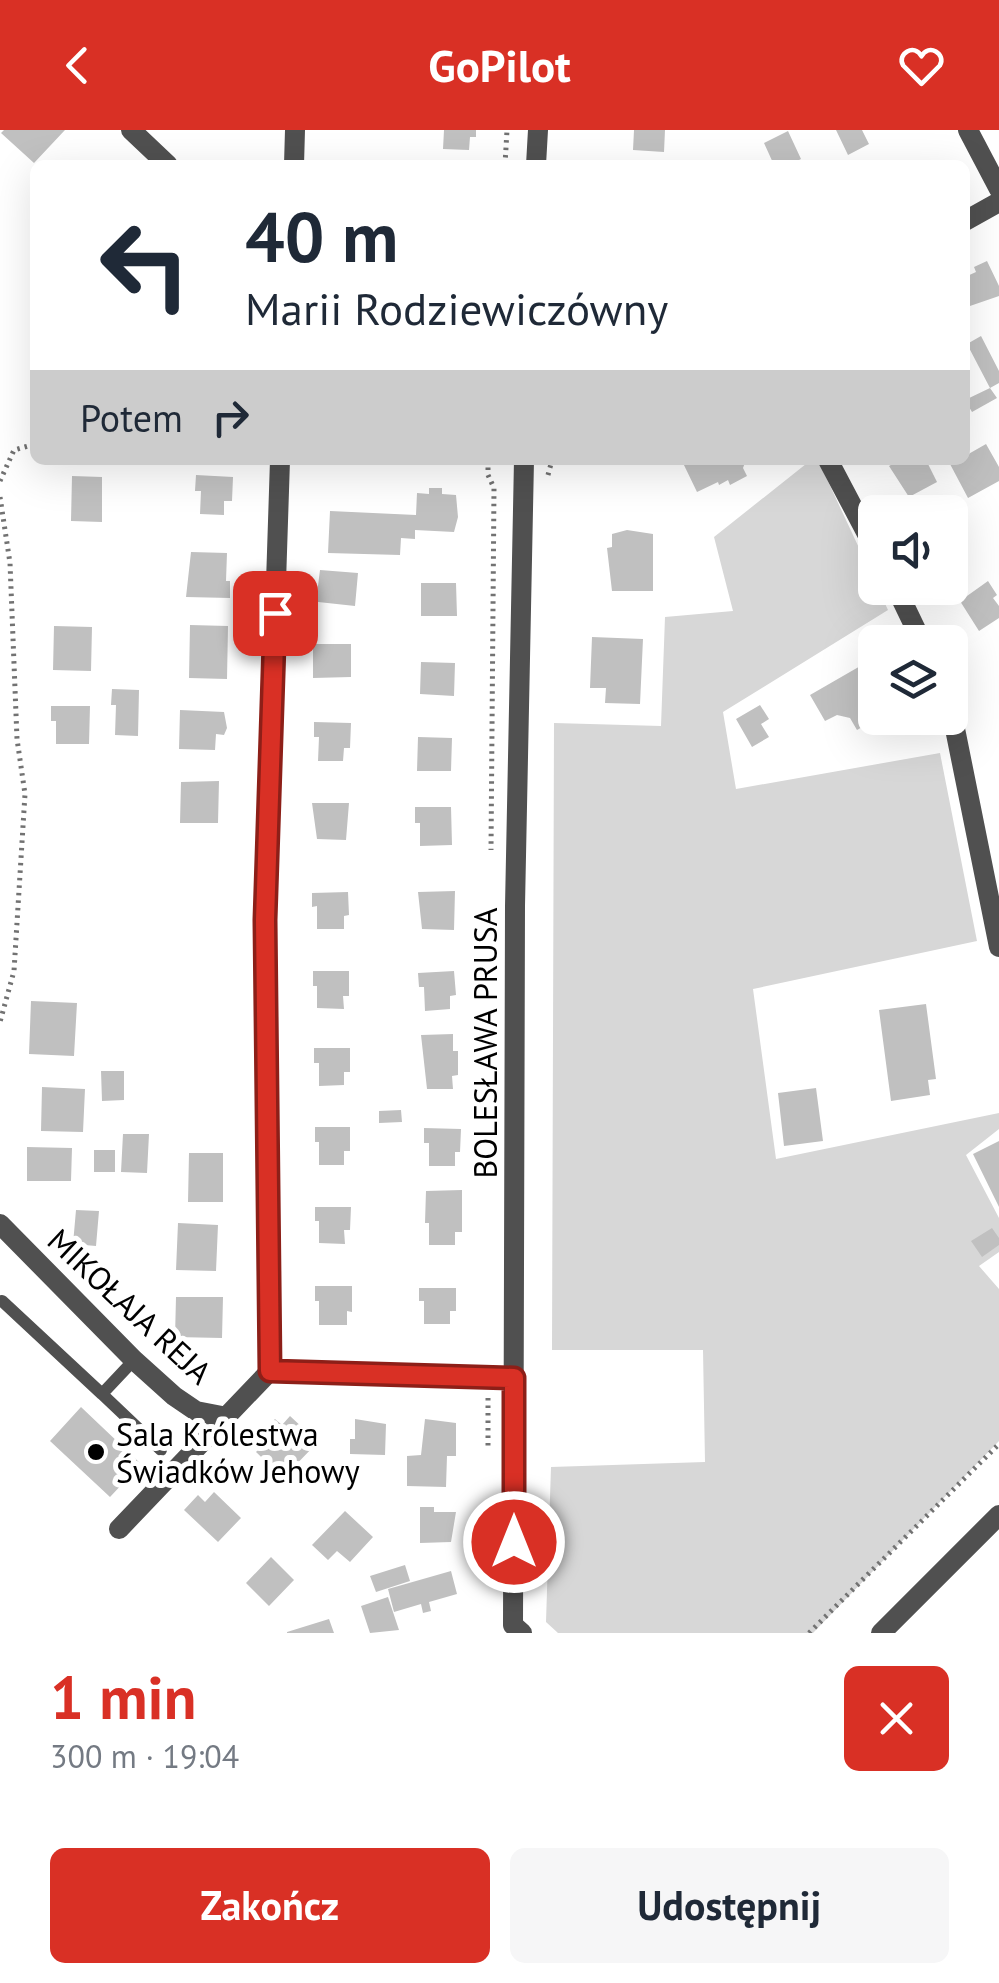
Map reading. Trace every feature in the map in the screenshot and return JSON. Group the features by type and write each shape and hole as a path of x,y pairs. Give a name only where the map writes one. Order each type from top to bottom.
{"street":[{"path":"131,130 163,160"},
{"path":"294,160 296,130"},
{"path":"536,160 538,130"},
{"path":"968,130 999,189"},
{"path":"970,218 999,202"},
{"path":"120,1529 270,1371 265,920 280,465"},
{"name":"BOLESŁAWA PRUSA","path":"516,1630 515,906 524,465"},
{"path":"831,465 858,516"},
{"path":"958,735 989,848 999,947"},
{"name":"MIKOŁAJA REJA","path":"0,1224 134,1360 186,1406 226,1417"},
{"path":"270,1371 514,1378"},
{"path":"881,1633 999,1515"}],"lane":[{"path":"2,1301 161,1450"},
{"path":"102,1394 134,1360"}],"path":[{"path":"505,160 507,130"},
{"path":"0,481 14,450 30,445"},
{"path":"0,496 10,562 17,739 25,794 14,971 0,1022"},
{"path":"809,1633 999,1444"}],"shaded area":[{"path":"805,465 820,465 858,546 858,605 886,605 888,610 858,625 723,712 736,789 940,753 977,941 753,989 776,1159 999,1113 999,1129 966,1155 999,1218 999,1252 979,1266 999,1289 999,1441 813,1633 558,1633 546,1622 551,1467 705,1462 703,1350 552,1350 554,723 661,726 665,617 733,611 714,537"}],"building":[{"path":"65,130 37,160 31,160 1,133"},
{"path":"444,130 476,130 476,137 470,137 469,150 443,149"},
{"path":"634,130 665,130 664,152 633,150"},
{"path":"836,130 862,130 869,144 848,155"},
{"path":"788,131 801,159 772,160 764,143"},
{"path":"987,261 999,286 999,296 970,306 970,275 976,272 974,267"},
{"path":"981,336 999,371 999,383 990,388 970,342"},
{"path":"990,388 997,398 972,412 970,398"},
{"path":"986,444 999,467 999,481 968,498 951,465 970,465 970,453"},
{"path":"684,465 744,465 747,476 730,485 728,480 719,485 718,482 697,492"},
{"path":"928,465 937,482 908,495 889,466"},
{"path":"196,475 233,477 232,501 224,501 224,515 200,514 201,491 195,491"},
{"path":"72,476 102,477 102,522 71,521"},
{"path":"429,488 442,488 442,494 456,495 458,517 454,532 415,530 415,539 401,538 400,555 328,553 330,511 416,515 417,493 429,494"},
{"path":"627,530 653,534 653,591 612,591 607,548 612,547 612,534"},
{"path":"191,552 227,553 230,598 186,597"},
{"path":"320,570 358,573 355,606 309,601 309,593 317,594"},
{"path":"988,581 997,595 993,598 999,606 999,618 979,631 963,605 968,605 968,595"},
{"path":"421,583 456,583 457,616 421,616"},
{"path":"190,625 228,626 227,679 189,678"},
{"path":"54,626 92,627 91,671 53,670"},
{"path":"592,637 643,639 640,704 605,703 606,688 590,688"},
{"path":"313,644 351,644 351,677 313,678"},
{"path":"421,662 455,663 454,696 420,694"},
{"path":"858,667 858,729 850,718 837,715 825,721 810,695"},
{"path":"112,689 139,690 138,736 115,735"},
{"path":"760,705 769,719 761,724 769,737 752,747 736,719"},
{"path":"51,706 90,706 89,744 56,744 56,721 51,721"},
{"path":"180,710 224,712 227,728 224,735 216,734 215,750 179,749"},
{"path":"314,722 351,723 350,748 344,748 343,761 318,761 319,737 314,737"},
{"path":"418,737 452,738 451,771 417,771"},
{"path":"219,781 218,823 180,823 181,782"},
{"path":"312,803 349,803 346,840 317,839"},
{"path":"415,807 451,807 452,845 420,846"},
{"path":"455,891 454,930 422,929 418,892"},
{"path":"348,892 349,915 344,916 344,929 317,929 317,906 312,907 312,893"},
{"path":"313,971 349,971 349,996 343,996 344,1009 317,1008"},
{"path":"454,971 456,995 450,996 450,1009 425,1011 424,987 419,987 418,973"},
{"path":"31,1001 77,1003 74,1056 29,1054"},
{"path":"926,1004 936,1079 928,1080 930,1095 891,1101 879,1010"},
{"path":"453,1034 458,1075 452,1076 453,1089 427,1089 421,1035"},
{"path":"314,1048 350,1048 350,1072 344,1072 344,1085 319,1086 319,1063 314,1063"},
{"path":"101,1071 124,1071 124,1100 102,1101"},
{"path":"42,1087 85,1089 83,1132 41,1131"},
{"path":"816,1088 823,1141 784,1146 778,1093"},
{"path":"401,1110 402,1122 379,1123 379,1111"},
{"path":"315,1127 350,1127 350,1151 344,1151 344,1165 319,1165"},
{"path":"424,1128 461,1129 455,1166 429,1166 429,1143 424,1143"},
{"path":"123,1134 149,1134 147,1173 121,1172"},
{"path":"999,1141 999,1207 973,1154"},
{"path":"27,1147 72,1148 71,1181 27,1181"},
{"path":"94,1150 115,1150 115,1172 94,1172"},
{"path":"189,1153 223,1153 223,1202 188,1202"},
{"path":"462,1190 462,1232 455,1232 455,1245 429,1245 426,1191"},
{"path":"315,1207 351,1207 350,1230 344,1230 345,1244 319,1243"},
{"path":"76,1210 99,1211 96,1246 73,1244"},
{"path":"178,1223 218,1225 216,1271 176,1270"},
{"path":"992,1228 999,1245 982,1257 971,1241"},
{"path":"315,1286 352,1286 352,1312 347,1311 347,1325 319,1325"},
{"path":"419,1288 456,1288 456,1311 450,1311 450,1324 424,1324 424,1301 419,1301"},
{"path":"176,1297 223,1297 222,1338 175,1337"},
{"name":"Sala Królestwa Świadków Jehowy","path":"81,1407 141,1464 110,1497 50,1441"},
{"path":"290,1416 318,1442 283,1478 256,1452 275,1432 269,1425 275,1419 282,1425"},
{"path":"355,1419 386,1424 385,1455 350,1454"},
{"path":"425,1419 456,1423 456,1456 447,1456 446,1487 407,1486 407,1456 421,1455"},
{"path":"214,1492 241,1518 218,1542 184,1510 198,1495 205,1502"},
{"path":"420,1507 434,1507 434,1512 456,1512 451,1542 420,1543"},
{"path":"345,1511 373,1537 350,1562 337,1551 328,1560 312,1545"},
{"path":"271,1557 294,1580 269,1606 246,1583"},
{"path":"405,1565 410,1581 376,1592 370,1576"},
{"path":"451,1571 457,1594 429,1602 431,1611 423,1613 421,1604 394,1612 388,1589"},
{"path":"388,1597 399,1630 370,1633 361,1606"},
{"path":"329,1619 334,1633 287,1633 287,1632"}],"place":[{"name":"Sala Królestwa Świadków Jehowy","path":"96,1452"}],"route":[{"path":"275,613 265,920 270,1371 514,1378 514,1542"}]}
